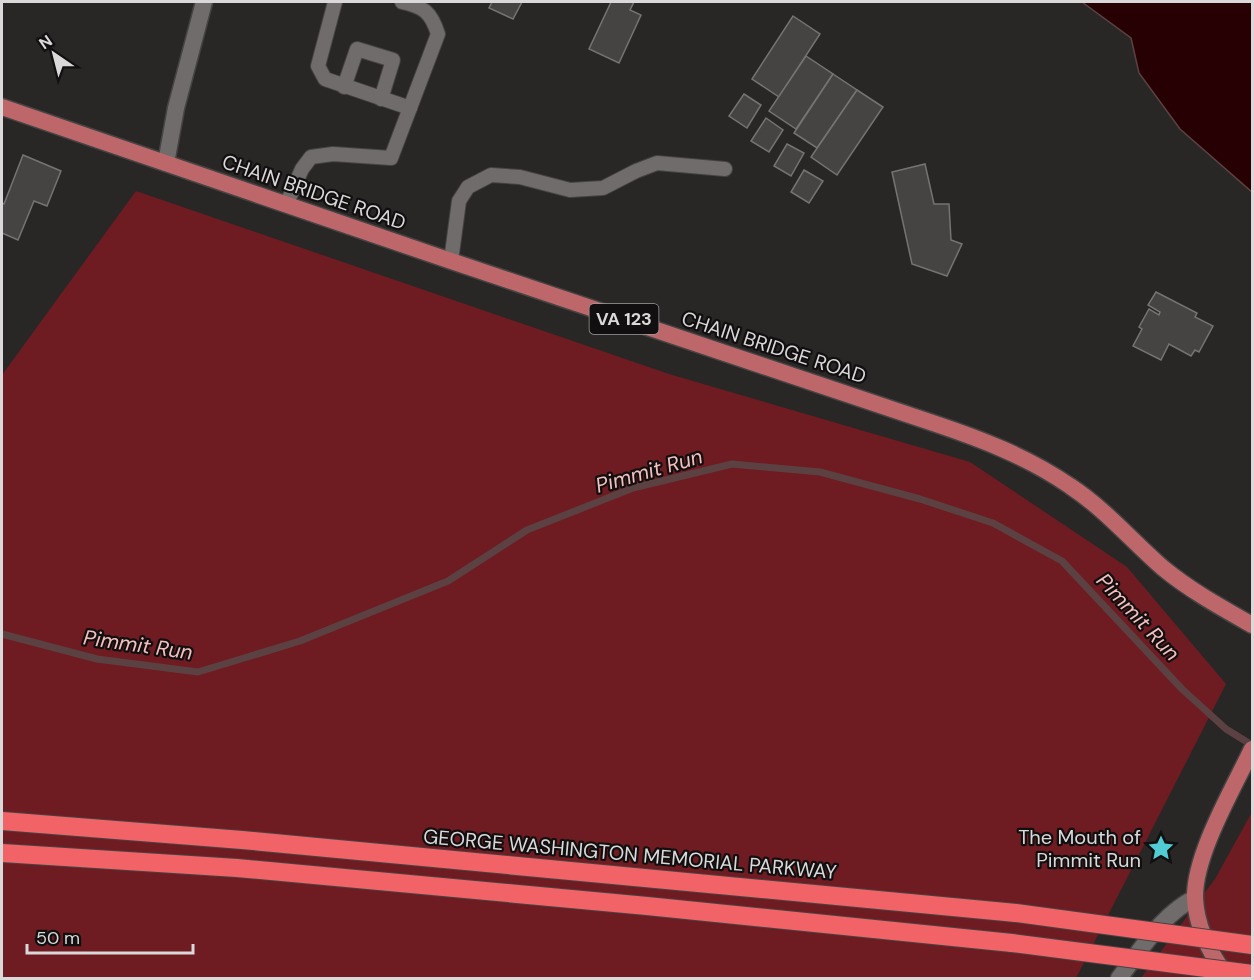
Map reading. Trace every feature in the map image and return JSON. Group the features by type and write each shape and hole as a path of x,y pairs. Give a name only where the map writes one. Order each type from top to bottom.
{"highway":[{"name":"GEORGE WASHINGTON MEMORIAL PARKWAY","path":"2,821 253,841 1016,913 1252,945"},
{"path":"2,853 237,868 647,906 1012,942 1252,974"}],"main road":[{"name":"CHAIN BRIDGE ROAD","path":"2,108 942,426 1005,450 1040,467 1072,487 1101,510 1178,580 1209,601 1252,625"},
{"path":"1229,978 1216,961 1203,935 1195,898 1200,872 1211,838 1252,750"}],"street":[{"path":"166,163 176,108 204,2"},
{"path":"1119,978 1168,917 1195,898"}],"lane":[{"path":"335,2 318,66 325,79 410,108"},
{"path":"286,205 302,169 311,157 333,154 391,158 438,34 433,17 415,5 402,2"},
{"path":"344,87 357,49 393,60 381,99"},
{"path":"451,261 459,201 468,187 491,174 520,177 570,190 603,188 636,171 657,164 725,169"}],"shaded area":[{"path":"1082,2 1252,2 1252,192 1180,129 1139,73 1131,38"},
{"path":"136,191 669,374 970,462 1127,567 1226,684 1076,978 2,978 2,375"},
{"path":"1252,812 1252,978 1141,978 1215,879"}],"building":[{"path":"492,2 522,2 513,19 489,8"},
{"path":"611,2 634,2 630,10 641,15 619,63 589,49"},
{"path":"793,16 820,34 779,97 752,79"},
{"path":"806,56 833,74 796,129 769,111"},
{"path":"833,74 857,90 817,148 794,133"},
{"path":"857,90 883,107 837,175 811,157"},
{"path":"744,94 761,105 747,128 729,116"},
{"path":"766,118 783,130 769,152 751,141"},
{"path":"787,144 804,153 791,176 774,166"},
{"path":"23,155 61,171 47,206 34,201 18,240 2,233 2,203 4,204"},
{"path":"925,164 934,204 949,204 951,240 962,244 947,276 912,264 892,172"},
{"path":"804,170 823,181 809,203 791,192"},
{"path":"1156,292 1197,313 1195,317 1213,326 1199,352 1195,350 1191,356 1169,344 1161,360 1133,346 1142,329 1139,327 1149,309 1159,315 1160,312 1148,305"}],"waterway":[{"name":"Pimmit Run","path":"2,634 97,659 198,672 300,641 448,581 527,530 633,488 732,464 820,472 920,499 993,523 1062,561 1182,689 1226,729 1252,745"}],"place":[{"name":"The Mouth of Pimmit Run","path":"1161,848"}]}
